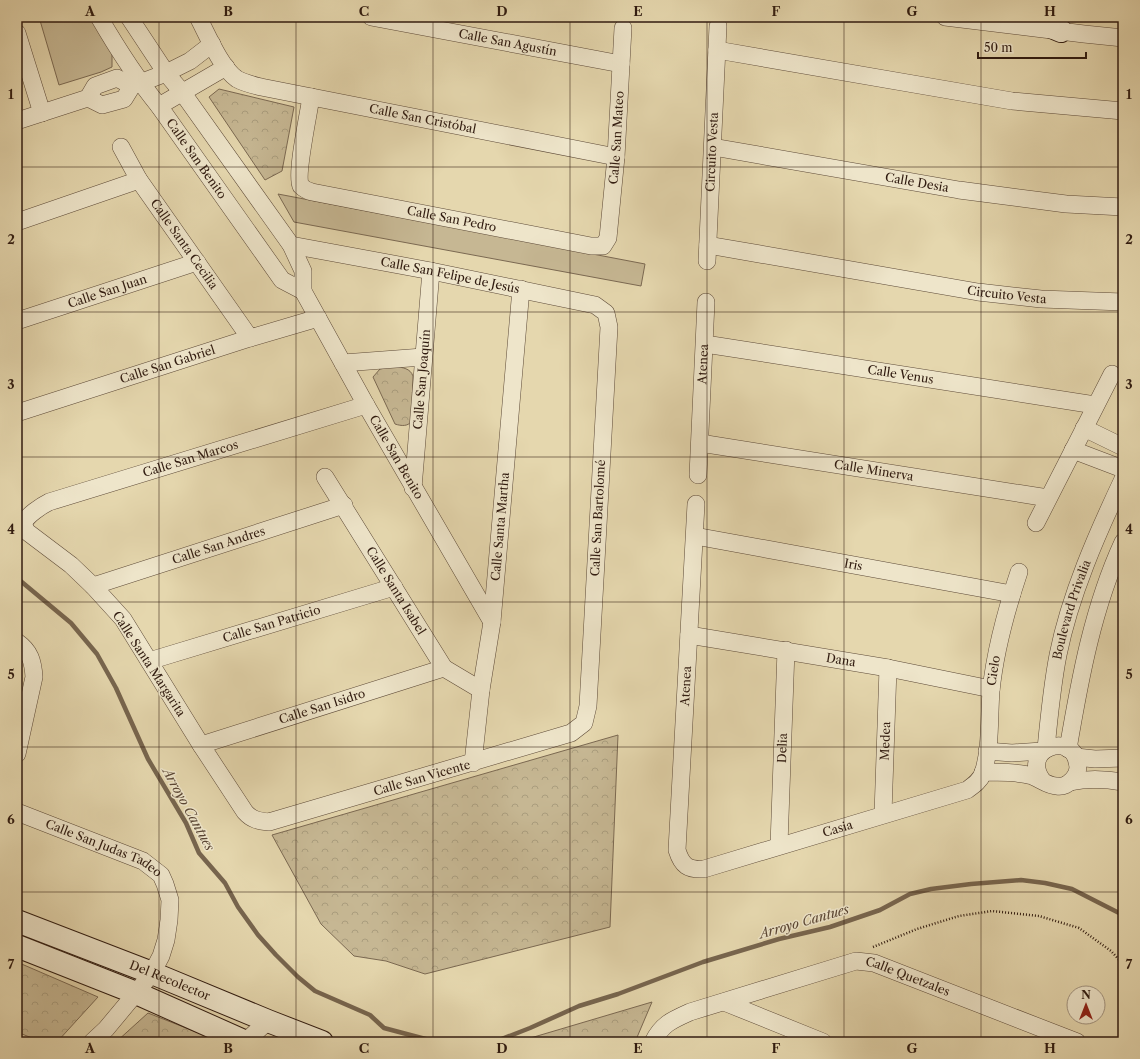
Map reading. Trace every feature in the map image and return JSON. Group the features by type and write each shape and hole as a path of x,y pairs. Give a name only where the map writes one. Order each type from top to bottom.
{"street":[{"name":"Calle San Benito","path":"99,17 136,85 159,106 282,280 303,291"},
{"name":"Calle San Benito","path":"129,17 166,73 182,92 291,245 303,271 303,291 413,488 492,622"},
{"path":"159,106 182,92 229,71 212,44 198,17"},
{"name":"Calle San Agustín","path":"371,17 621,64"},
{"path":"945,17 1123,38"},
{"path":"1028,17 1061,31"},
{"name":"Circuito Vesta","path":"718,26 707,253 978,292 1041,299 1123,302"},
{"name":"Calle San Mateo","path":"603,246 608,238 616,157 623,28"},
{"path":"17,33 42,113"},
{"path":"17,121 88,98 95,86 117,78 136,85 166,73 190,61 212,44"},
{"path":"717,50 1012,101 1123,111"},
{"name":"Calle San Cristóbal","path":"229,71 243,82 260,87 616,157"},
{"name":"Calle San Pedro","path":"311,97 299,173 301,186 306,190 591,246 603,246"},
{"name":"Calle Desia","path":"712,147 959,190 1066,204 1123,207"},
{"name":"Calle Santa Cecilia","path":"121,148 139,180 250,338"},
{"path":"17,222 139,180"},
{"name":"Calle San Felipe de Jesús","path":"291,245 521,289 595,305 606,313"},
{"name":"Calle San Juan","path":"17,321 197,262"},
{"name":"Calle San Joaquín","path":"413,488 431,271"},
{"name":"Calle Santa Martha","path":"473,763 481,690 492,622 521,289"},
{"name":"Atenea","path":"698,475 706,302"},
{"name":"Calle San Bartolomé","path":"584,723 588,706 609,327 606,313"},
{"name":"Calle San Gabriel","path":"17,413 250,338 318,318"},
{"name":"Calle Venus","path":"705,344 1096,405"},
{"path":"343,363 423,356"},
{"path":"1036,523 1112,374"},
{"name":"Calle San Marcos","path":"24,524 39,507 49,502 366,405"},
{"path":"1084,428 1123,446"},
{"name":"Calle Minerva","path":"700,443 1048,498"},
{"path":"1073,450 1123,469"},
{"name":"Calle Santa Isabel","path":"325,477 344,505 444,668 481,690"},
{"name":"Boulevard Privalia","path":"1044,750 1058,654 1066,626 1080,580 1123,479"},
{"name":"Atenea","path":"685,865 680,860 678,850 696,504"},
{"name":"Calle San Andres","path":"93,586 344,505"},
{"name":"Calle Santa Margarita","path":"24,524 26,531 71,565 93,586 123,619 244,812 256,821"},
{"name":"Iris","path":"695,536 1012,594"},
{"name":"Boulevard Privalia","path":"1072,753 1079,686 1091,631 1108,580 1123,542"},
{"name":"Cielo","path":"983,772 987,751 991,689 1002,632 1019,572"},
{"name":"Calle San Patricio","path":"149,661 394,587"},
{"name":"Dana","path":"689,635 888,668 991,689"},
{"path":"17,642 28,652 34,668 34,677 17,754"},
{"name":"Delia","path":"778,845 786,650"},
{"name":"Calle San Isidro","path":"201,745 444,668"},
{"name":"Medea","path":"883,814 888,668"},
{"name":"Calle San Vicente","path":"256,821 269,822 473,763 571,733 584,723"},
{"path":"987,751 1012,753 1044,750 1057,745 1072,753 1095,759 1123,758"},
{"path":"1044,750 1039,756 1037,762 1038,775 1048,785 1056,787 1064,786 1070,782 1077,773 1078,762 1072,753"},
{"path":"983,772 1023,773 1042,780"},
{"name":"Casia","path":"685,865 693,870 704,868 966,790 980,780 983,772"},
{"path":"1070,782 1088,778 1123,782"},
{"name":"Calle San Judas Tadeo","path":"17,812 143,861 161,876 170,900 166,940 161,956 152,973 106,1029 92,1042"},
{"name":"Del Recolector","path":"17,920 322,1042"},
{"name":"Del Recolector","path":"17,946 136,993 246,1042"},
{"name":"Calle Quetzales","path":"653,1042 658,1033 672,1020 690,1012 856,961 874,963 1077,1042"},
{"path":"724,1002 824,1042"},
{"path":"246,1042 268,1021"}],"path":[{"path":"856,961 864,953 878,944 917,929 958,916 992,911 1039,916 1079,928 1112,951 1123,964"}],"green space":[{"path":"39,17 91,17 112,52 112,67 59,85"},
{"path":"219,89 294,107 282,171 265,180 209,97"},
{"path":"278,194 645,264 641,286 294,222"},
{"path":"395,366 408,370 413,376 412,420 409,424 405,425 395,424 373,377 380,369"},
{"path":"618,735 610,927 425,974 386,961 354,956 321,924 272,835"},
{"path":"17,962 98,997 57,1042 42,1042 17,1032"},
{"path":"652,1002 635,1042 517,1042"},
{"path":"148,1013 214,1039 211,1042 116,1042"}],"waterway":[{"name":"Arroyo Cantues","path":"17,578 71,623 97,654 116,688 148,759 186,823 199,853 225,883 238,907 258,935 276,955 298,977 315,991 370,1015 384,1028 433,1041 443,1042"},
{"name":"Arroyo Cantues","path":"494,1042 579,1006 618,994 703,962 779,939 830,927 880,910 910,894 931,889 1021,880 1045,883 1072,889 1123,915"}]}
